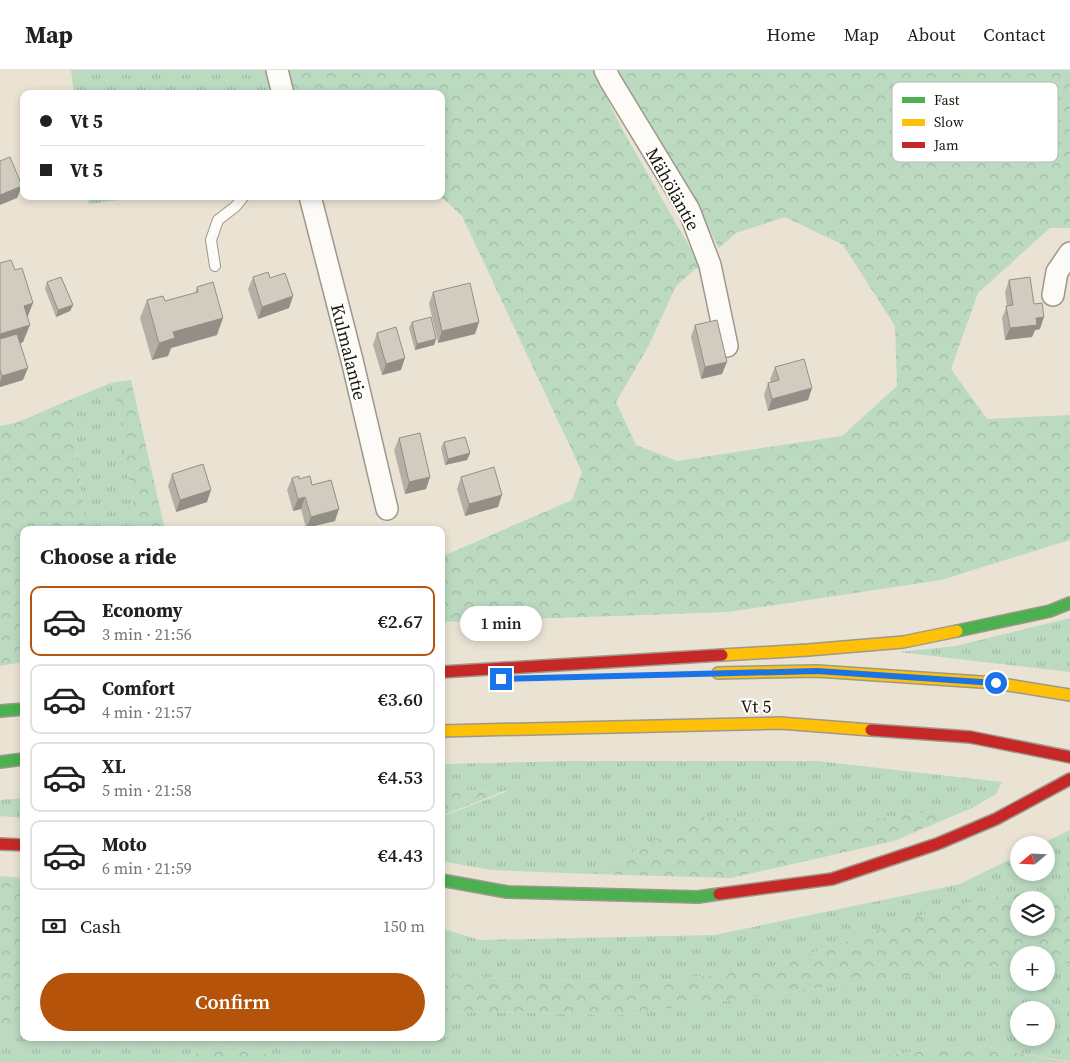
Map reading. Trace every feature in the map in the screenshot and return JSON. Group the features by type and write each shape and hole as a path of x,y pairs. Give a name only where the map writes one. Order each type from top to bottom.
{"highway":[{"path":"445,672 808,650 903,642 1050,611 1070,603"},
{"name":"Vt 5","path":"708,674 817,671 996,683 1070,695"},
{"path":"445,680 520,678"},
{"path":"0,711 20,709"},
{"name":"Vt 5","path":"445,731 780,723 970,737 1070,757"},
{"path":"0,762 20,760"},
{"path":"445,881 507,892 698,897 832,879 936,844 996,819 1070,779"},
{"path":"0,844 20,845"}],"street":[{"path":"277,70 283,90"},
{"name":"Mähöläntie","path":"605,70 689,210 710,265 727,346"},
{"name":"Kulmalantie","path":"311,200 352,360 386,509"},
{"path":"1054,295 1057,272 1070,253"}],"lane":[{"path":"215,266 211,240 218,220 241,200"}],"green space":[{"path":"71,70 267,70 272,90 74,90"},
{"path":"289,70 593,70 622,129 700,265 676,286 649,345 616,402 636,445 677,461 842,436 897,386 895,326 843,245 785,217 736,233 719,248 688,190 613,70 1070,70 1070,228 1050,228 978,293 951,369 987,419 1070,415 1070,540 941,580 728,612 445,622 445,555 572,500 582,472 462,216 444,200 445,90 294,90"},
{"path":"88,200 119,200 89,204"},
{"path":"131,380 164,526 136,526 119,410 111,383"},
{"path":"111,383 119,410 136,526 85,526 72,399"},
{"path":"72,399 85,526 20,526 20,663 0,666 0,426 16,423"},
{"path":"1070,618 1070,672 899,652 956,646"},
{"path":"571,761 817,761 1002,782 996,794 974,807 845,822 699,817 591,874 492,870 445,862 445,815 508,791 445,790 445,764"},
{"path":"445,790 504,791 445,814"},
{"path":"20,798 20,818 0,816 0,800"},
{"path":"974,807 894,841 731,878 591,874 699,817 845,822"},
{"path":"1070,830 1070,899 1055,895 1055,891 1034,889 1010,891 1010,894 939,909 761,970 632,983 497,978 445,973 445,930 480,940 714,935 960,884 1010,859 1010,881 1055,881 1055,837"},
{"path":"0,876 20,878 20,1026 0,1034"},
{"path":"1034,889 1042,891 1024,891"},
{"path":"1010,894 1010,936 1055,936 1055,894 1070,898 1070,965 1055,963 1055,946 1010,946 1010,965 871,981 621,1015 445,1011 445,973 497,978 632,983 761,970 939,909"},
{"path":"1055,963 1070,965 1070,1062 978,1045 824,1062 302,1062 220,1044 178,1062 0,1062 0,1034 20,1026 20,1041 445,1041 445,1011 621,1015 871,981 1010,965 1010,991 1055,991"},
{"path":"220,1044 302,1062 178,1062"},
{"path":"978,1045 1066,1062 824,1062"}],"building":[{"path":"10,157 20,181 20,187 0,195 0,161"},
{"path":"11,260 15,270 22,268 33,303 24,306 30,325 0,334 0,263"},
{"path":"268,272 270,278 285,273 293,296 262,307 253,277"},
{"path":"61,277 73,305 58,310 47,282"},
{"path":"1030,277 1034,304 1042,303 1044,317 1036,318 1037,325 1010,328 1006,306 1013,305 1009,280"},
{"path":"213,282 223,318 173,332 175,338 159,343 147,300 163,296 165,301 198,292 197,287"},
{"path":"470,283 479,322 442,331 433,292"},
{"path":"431,317 436,339 417,344 412,322"},
{"path":"717,320 727,362 705,367 695,325"},
{"path":"396,327 405,358 386,364 377,333"},
{"path":"17,334 28,368 2,376 0,370 0,339"},
{"path":"804,359 812,388 772,399 768,383 779,380 775,367"},
{"path":"420,433 430,477 409,482 399,438"},
{"path":"465,437 470,453 448,459 444,442"},
{"path":"203,464 211,490 180,500 172,474"},
{"path":"494,467 502,495 469,504 461,477"},
{"path":"299,476 299,479 310,476 312,485 331,480 339,509 311,517 305,497 298,499 292,478"}],"traffic: fast":[{"path":"957,631 1050,611 1070,603"},
{"path":"0,711 20,709"},
{"path":"0,762 20,760"},
{"path":"445,881 507,892 698,897 719,894"}],"traffic: slow":[{"path":"722,655 903,642 957,631"},
{"path":"718,673 817,671 996,683 1070,695"},
{"path":"445,731 780,723 871,730"}],"traffic: jam":[{"path":"445,672 722,655"},
{"path":"871,730 970,737 1070,757"},
{"path":"719,894 832,879 937,844 996,819 1070,779"},
{"path":"0,844 20,845"}],"route":[{"path":"501,679 817,671 996,683"}]}
